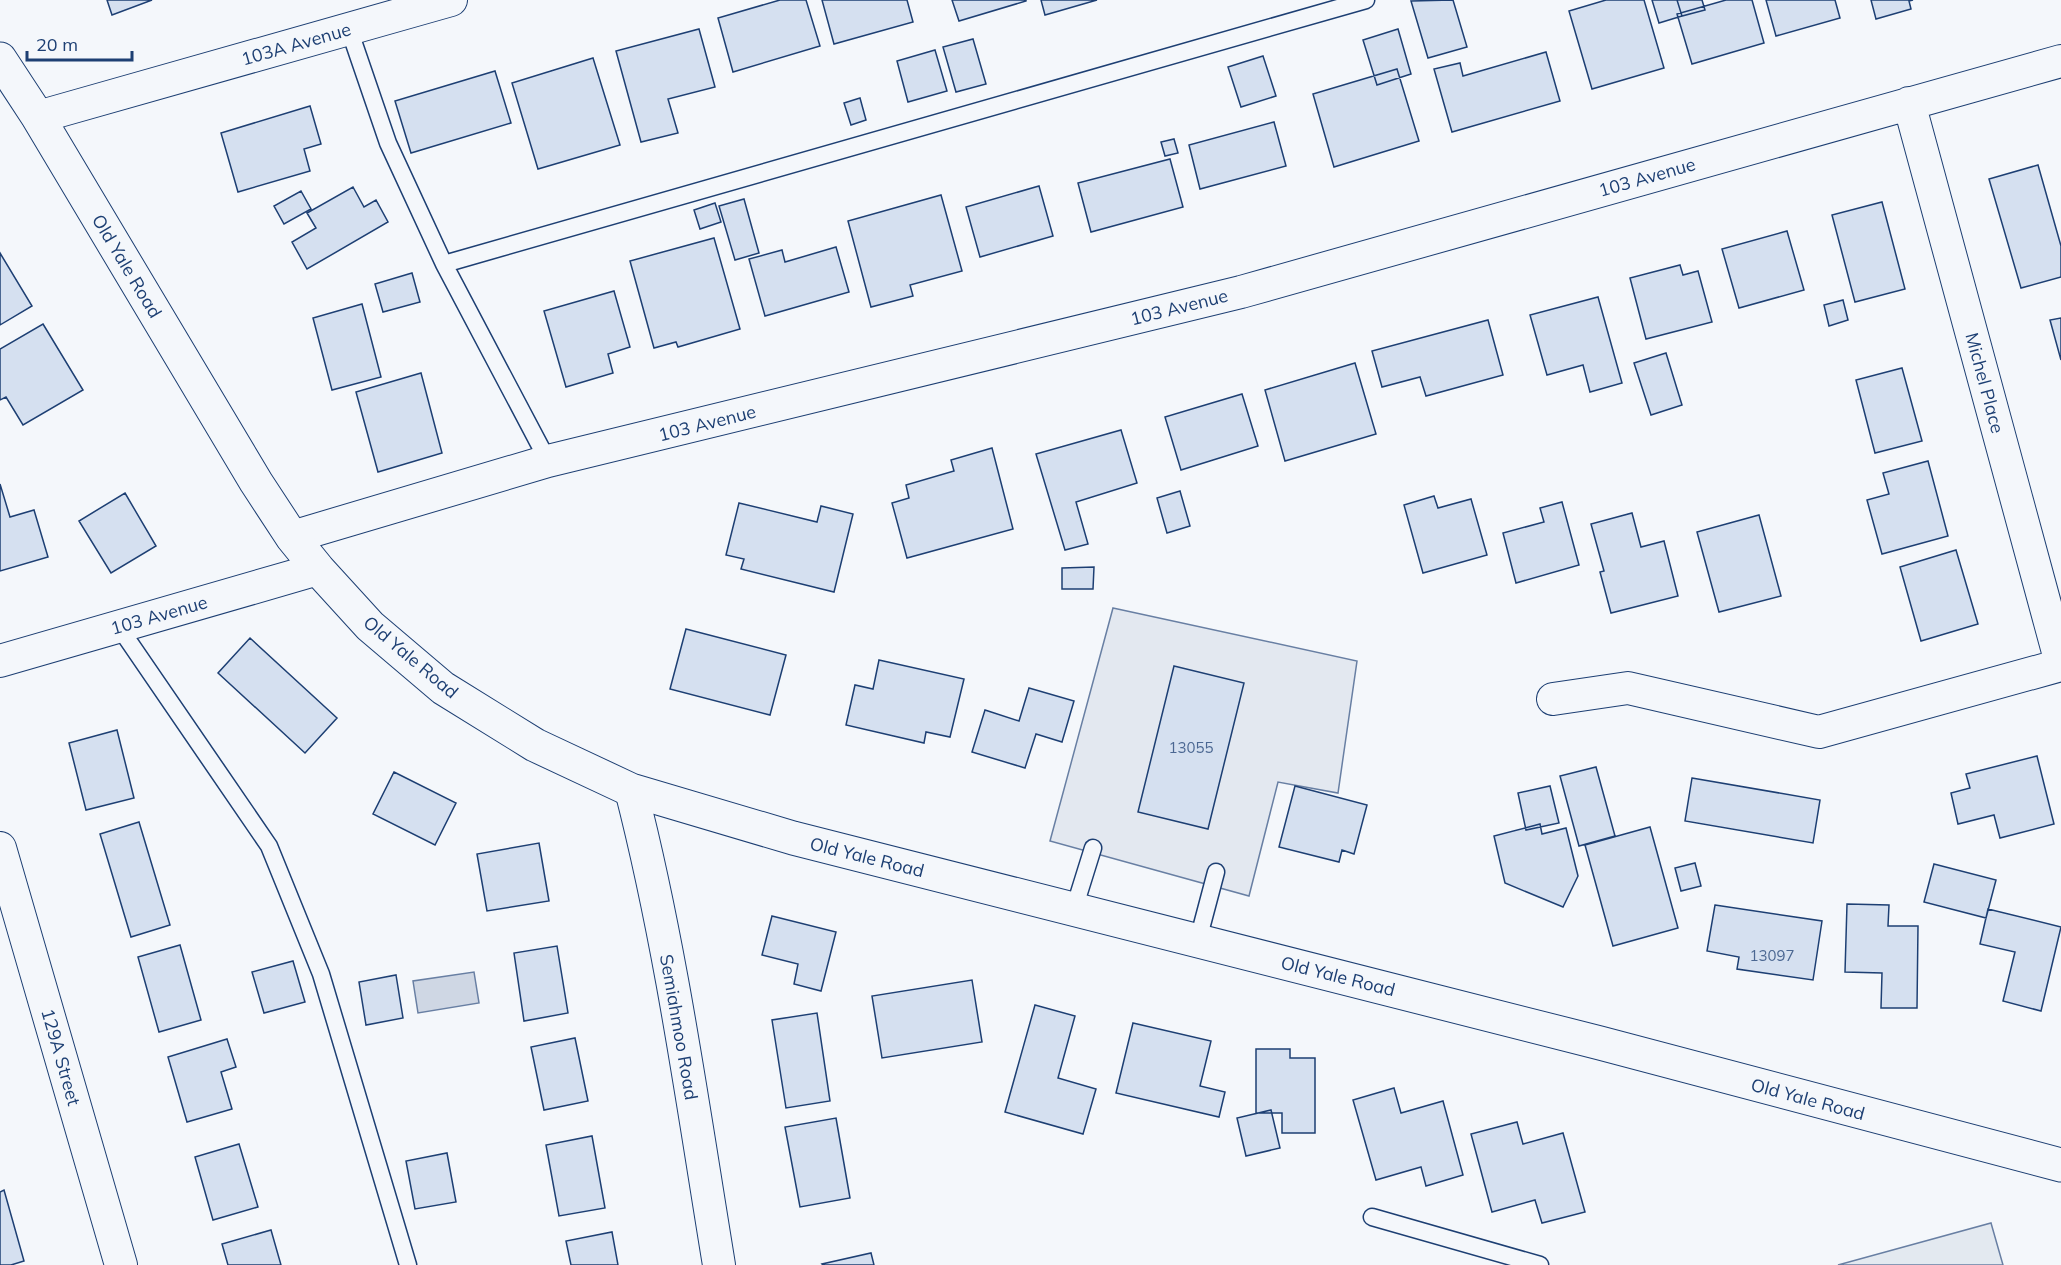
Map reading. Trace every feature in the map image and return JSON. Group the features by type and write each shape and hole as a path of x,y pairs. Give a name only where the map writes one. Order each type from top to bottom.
{"main road":[{"name":"Old Yale Road","path":"0,59 38,117 250,472 292,537 370,626 443,688 535,745 631,790 793,838 1588,1040 2061,1165"}],"street":[{"name":"103A Avenue","path":"38,117 451,0"},
{"name":"103 Avenue","path":"292,537 548,461 1241,292 2061,61"},
{"name":"Michel Place","path":"1553,699 1628,688 1819,732 2061,664 1909,103"},
{"name":"103 Avenue","path":"0,662 318,569"},
{"name":"Semiahmoo Road","path":"631,790 643,836 674,998 719,1265"},
{"name":"129A Street","path":"0,848 121,1265"}],"lane":[{"path":"444,264 1366,0"},
{"path":"349,29 388,143 444,264 548,461"},
{"path":"119,627 269,846 321,974 408,1265"},
{"path":"1074,909 1093,848"},
{"path":"1198,940 1216,872"},
{"path":"1372,1218 1540,1265"}],"shaded area":[{"path":"1113,608 1357,661 1338,793 1278,782 1249,896 1050,841"},
{"path":"474,972 479,1003 418,1013 413,981"},
{"path":"1991,1223 2003,1265 1838,1265"}],"building":[{"path":"107,0 152,0 112,15"},
{"path":"780,0 806,0 820,46 733,72 718,18"},
{"path":"822,0 907,0 913,22 834,44"},
{"path":"952,0 1026,0 1026,1 959,21"},
{"path":"1041,0 1097,0 1045,15"},
{"path":"1453,0 1467,47 1428,58 1411,1"},
{"path":"1606,0 1644,0 1664,68 1592,89 1569,11"},
{"path":"1652,0 1677,0 1682,16 1659,23"},
{"path":"1677,0 1702,0 1705,10 1682,16"},
{"path":"1726,0 1752,0 1764,43 1692,64 1677,14"},
{"path":"1766,0 1835,0 1840,18 1776,36"},
{"path":"1871,0 1913,0 1909,1 1911,9 1876,19"},
{"path":"699,29 715,87 668,99 678,133 641,142 616,51"},
{"path":"1398,29 1411,74 1377,85 1363,40"},
{"path":"973,39 986,84 956,92 943,47"},
{"path":"935,50 947,91 908,102 897,61"},
{"path":"1546,52 1560,101 1452,132 1434,69 1460,63 1463,76"},
{"path":"1263,56 1276,96 1241,107 1228,67"},
{"path":"593,58 620,145 538,169 512,83"},
{"path":"1397,69 1419,141 1334,167 1313,94"},
{"path":"495,71 511,123 411,153 395,101"},
{"path":"860,98 866,120 851,125 844,103"},
{"path":"310,106 321,144 304,149 310,171 238,192 221,133"},
{"path":"1274,122 1286,166 1200,189 1189,145"},
{"path":"1174,139 1178,153 1165,156 1161,142"},
{"path":"1170,159 1183,207 1091,232 1078,183"},
{"path":"2038,165 2061,246 2061,277 2021,288 1989,179"},
{"path":"1039,186 1053,236 980,257 966,207"},
{"path":"353,187 364,207 376,200 388,222 307,269 292,242 316,228 307,213"},
{"path":"301,191 311,209 284,224 274,206"},
{"path":"941,195 962,271 910,285 913,296 871,307 848,221"},
{"path":"744,199 759,253 735,260 719,206"},
{"path":"1882,202 1905,289 1855,302 1832,215"},
{"path":"715,203 721,222 700,229 694,210"},
{"path":"1787,231 1804,290 1739,308 1722,249"},
{"path":"714,238 740,329 678,347 676,342 654,348 630,261"},
{"path":"836,247 849,292 765,316 749,259 782,250 785,262"},
{"path":"0,253 32,306 0,325"},
{"path":"1680,265 1683,275 1698,271 1712,322 1646,339 1630,278"},
{"path":"412,273 420,302 383,312 375,284"},
{"path":"614,291 630,347 608,354 613,373 566,387 544,311"},
{"path":"1598,297 1622,383 1590,392 1583,365 1547,375 1530,315"},
{"path":"1843,300 1848,320 1829,326 1824,305"},
{"path":"362,304 381,377 332,390 313,318"},
{"path":"2061,318 2061,360 2050,320"},
{"path":"1488,320 1503,375 1426,396 1420,377 1382,387 1372,351"},
{"path":"43,324 83,390 23,425 6,397 0,400 0,349"},
{"path":"1666,353 1682,405 1651,415 1634,363"},
{"path":"1355,363 1376,434 1285,461 1265,390"},
{"path":"1902,368 1922,441 1875,453 1856,380"},
{"path":"421,373 442,453 378,472 356,392"},
{"path":"1242,394 1258,446 1181,470 1165,417"},
{"path":"1121,430 1137,483 1076,502 1088,544 1065,550 1036,454"},
{"path":"992,448 1013,529 907,558 892,503 909,498 906,485 954,471 951,460"},
{"path":"1928,461 1948,536 1882,554 1867,500 1889,494 1883,473"},
{"path":"0,484 10,517 34,510 48,557 0,571"},
{"path":"1180,491 1190,526 1167,533 1157,498"},
{"path":"125,493 156,546 111,573 79,521"},
{"path":"1434,496 1438,508 1471,499 1487,555 1423,573 1404,505"},
{"path":"1562,502 1579,565 1516,583 1503,533 1544,522 1540,508"},
{"path":"739,503 817,522 821,506 853,514 834,592 741,569 744,559 726,555"},
{"path":"1632,513 1641,547 1664,541 1678,596 1611,613 1600,572 1604,571 1591,524"},
{"path":"1759,515 1781,596 1719,612 1697,532"},
{"path":"1956,550 1978,624 1921,641 1900,567"},
{"path":"1094,567 1093,589 1062,589 1062,568"},
{"path":"686,629 786,655 770,715 670,689"},
{"path":"250,638 337,718 305,753 218,673"},
{"path":"879,660 964,679 950,737 926,732 924,743 846,725 855,685 873,689"},
{"path":"1174,666 1244,683 1208,829 1138,812"},
{"path":"1029,688 1074,701 1062,742 1036,734 1025,768 972,752 985,710 1019,721"},
{"path":"117,730 134,798 86,810 69,743"},
{"path":"2037,756 2054,824 2000,838 1994,815 1958,824 1951,793 1970,788 1966,774"},
{"path":"1596,767 1615,836 1579,846 1560,776"},
{"path":"394,772 456,803 435,845 373,814"},
{"path":"1692,778 1820,800 1813,843 1685,821"},
{"path":"1295,786 1367,805 1354,854 1342,850 1339,862 1279,847"},
{"path":"1550,786 1559,823 1526,830 1518,793"},
{"path":"139,822 170,925 131,937 100,834"},
{"path":"1540,824 1542,834 1566,828 1578,876 1563,907 1505,883 1494,836"},
{"path":"1650,827 1678,928 1613,946 1585,845"},
{"path":"539,843 549,901 487,911 477,854"},
{"path":"1695,863 1701,886 1681,891 1675,868"},
{"path":"1934,864 1996,880 1986,918 1924,902"},
{"path":"1847,904 1889,905 1888,926 1918,926 1917,1008 1881,1008 1882,973 1845,972"},
{"path":"1715,905 1822,921 1813,980 1737,969 1739,957 1707,951"},
{"path":"1988,909 2061,927 2041,1011 2003,1001 2015,952 1980,944"},
{"path":"772,916 836,932 821,991 794,984 798,964 762,955"},
{"path":"180,945 201,1020 159,1032 138,957"},
{"path":"557,946 568,1013 524,1021 514,953"},
{"path":"293,961 305,1002 264,1013 252,972"},
{"path":"396,975 403,1018 366,1025 359,982"},
{"path":"972,980 982,1042 882,1058 872,996"},
{"path":"1035,1005 1075,1016 1058,1078 1096,1089 1083,1134 1005,1112"},
{"path":"817,1013 830,1101 786,1108 772,1020"},
{"path":"1133,1023 1211,1041 1200,1086 1225,1092 1219,1117 1116,1093"},
{"path":"575,1038 588,1101 544,1110 531,1047"},
{"path":"227,1039 236,1067 221,1072 232,1109 187,1122 168,1057"},
{"path":"1256,1049 1290,1049 1290,1058 1315,1058 1315,1133 1282,1133 1282,1113 1256,1113"},
{"path":"1394,1088 1401,1113 1443,1101 1463,1175 1426,1186 1421,1167 1376,1180 1353,1100"},
{"path":"1271,1110 1280,1148 1246,1156 1237,1118"},
{"path":"836,1118 850,1198 800,1207 785,1127"},
{"path":"1517,1122 1523,1144 1563,1133 1585,1212 1542,1223 1535,1200 1492,1212 1471,1134"},
{"path":"592,1136 605,1208 559,1216 546,1145"},
{"path":"239,1144 258,1207 213,1220 195,1157"},
{"path":"447,1153 456,1202 415,1209 406,1161"},
{"path":"4,1190 24,1261 11,1265 0,1265 0,1192"},
{"path":"271,1230 281,1265 228,1265 222,1244"},
{"path":"612,1232 618,1265 571,1265 566,1241"},
{"path":"871,1253 874,1265 822,1264"}]}
